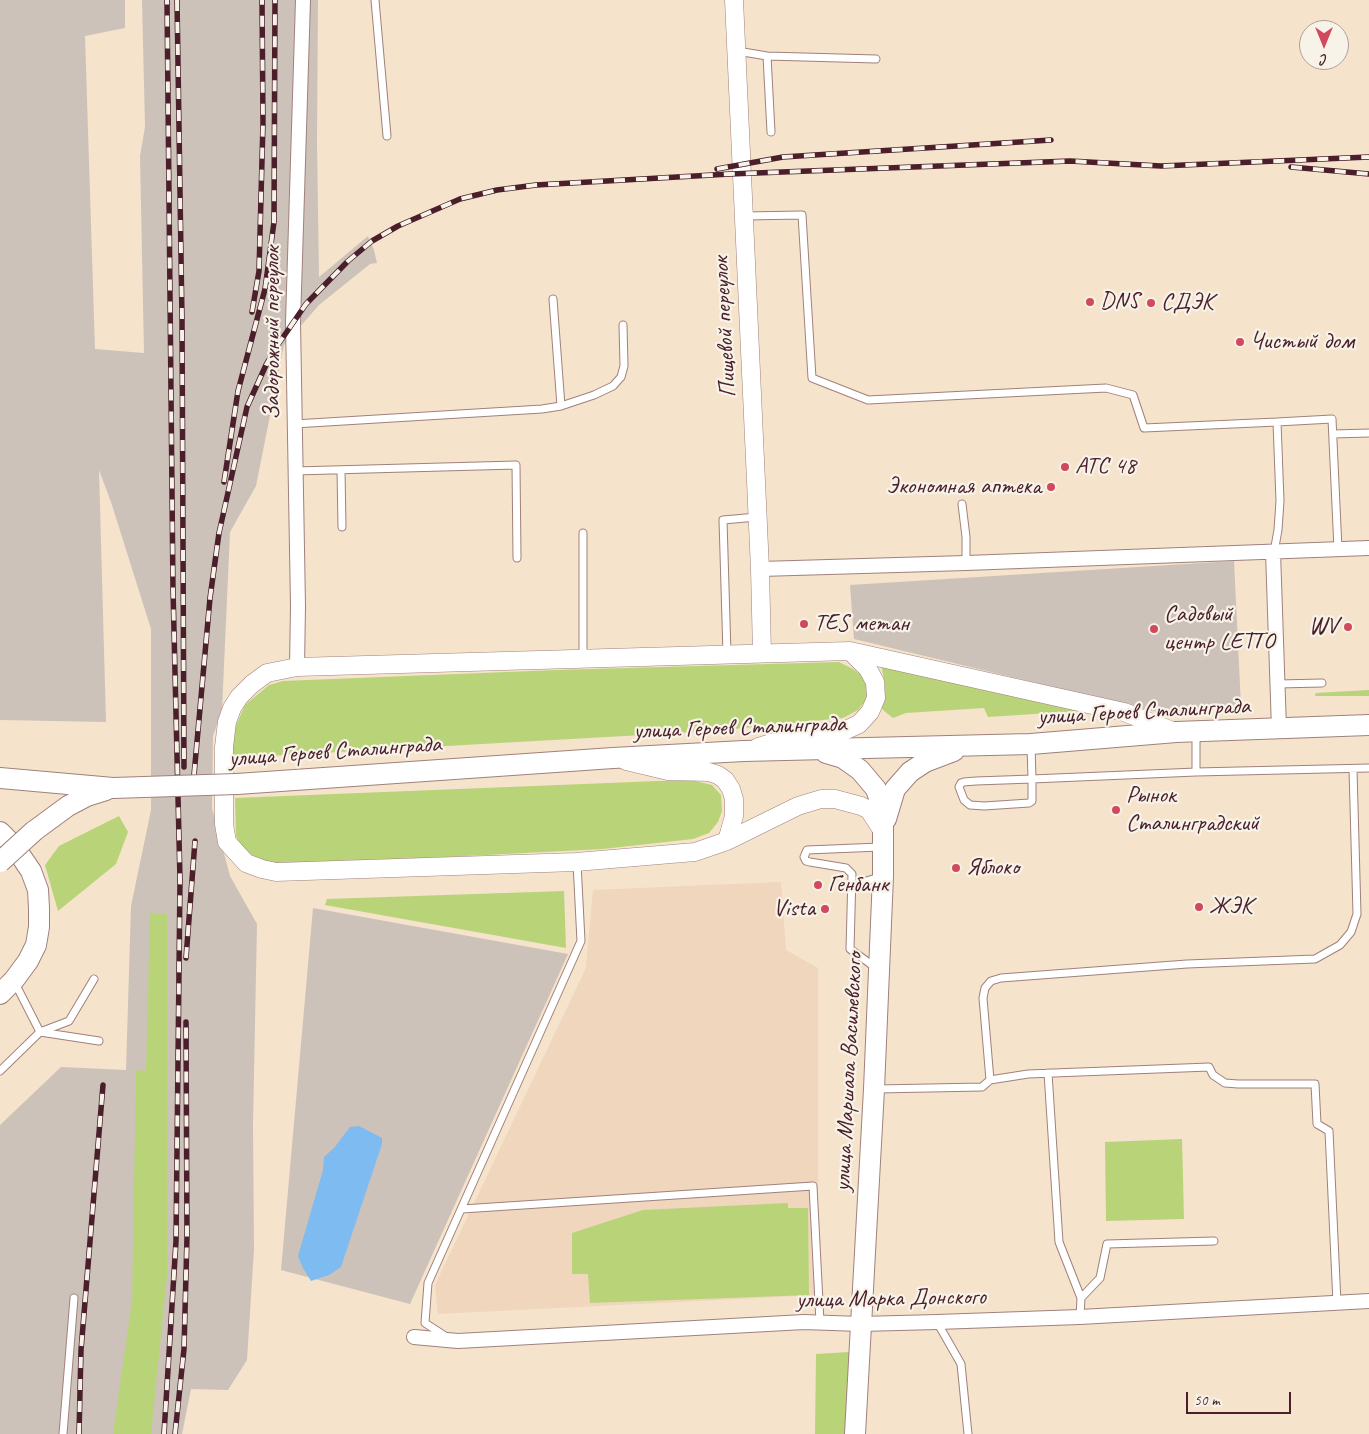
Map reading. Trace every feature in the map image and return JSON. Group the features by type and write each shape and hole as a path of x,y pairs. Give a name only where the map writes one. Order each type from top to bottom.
{"main road":[{"name":"улица Героев Сталинграда","path":"113,788 237,784 613,758 744,751 1031,744 1176,732 1369,725"},
{"path":"883,840 888,809 895,789 910,772 925,762 974,745"},
{"name":"улица Маршала Василевского","path":"815,749 843,758 860,770 872,784 880,799 883,840 874,1089 855,1434"},
{"path":"0,778 113,788"},
{"path":"0,862 34,831 68,806 87,796 113,788"},
{"path":"0,832 14,846 31,871 38,890 39,927 36,945 28,961 7,987"}],"street":[{"name":"Задорожный переулок","path":"297,667 298,606 293,322 303,0"},
{"name":"Пищевой переулок","path":"734,0 758,517 762,653"},
{"path":"760,569 966,564 1369,548"},
{"path":"1274,552 1280,729"},
{"path":"744,751 800,734 846,730 859,724 870,712 876,698 875,682 868,670 850,651"},
{"path":"883,840 869,810 836,799 821,800 798,806 727,841 695,852 576,862 276,872 246,863 227,842 224,824 224,747 227,722 232,708 239,697 252,684 267,673 297,667 850,651 1124,712 1176,732"},
{"path":"613,758 668,771 709,772 725,780 731,789 734,800 734,816 727,841"},
{"name":"улица Марка Донского","path":"414,1337 458,1341 820,1322 860,1324 1080,1317 1369,1301"}],"lane":[{"path":"375,0 387,136"},
{"path":"737,51 767,56 876,59"},
{"path":"767,56 770,132"},
{"path":"744,216 802,216 812,378 868,400 1106,388 1133,395 1144,428 1332,419 1338,549"},
{"path":"553,298 561,406"},
{"path":"294,424 542,409 561,406 594,395 613,386 621,377 624,366 622,325"},
{"path":"1274,552 1280,501 1277,422"},
{"path":"1333,434 1369,433"},
{"path":"295,471 516,465 517,558"},
{"path":"341,470 342,528"},
{"path":"962,504 966,537 966,564"},
{"path":"727,654 723,520 758,517"},
{"path":"583,533 584,658"},
{"path":"1278,684 1322,683"},
{"path":"1196,732 1196,772"},
{"path":"1031,744 1032,779 1032,801 1029,803 970,805 964,800 959,787 964,782 1032,779 1196,772 1369,768"},
{"path":"990,1080 983,998 985,988 992,981 1001,978 1187,964 1315,959 1340,945 1351,932 1356,914 1353,769"},
{"path":"879,970 850,949 852,874 846,868 810,862 806,860 805,853 807,850 883,840"},
{"path":"458,1341 441,1335 425,1323 428,1283 582,941 576,862"},
{"path":"852,885 883,876"},
{"path":"0,1071 40,1032 68,1021 94,979"},
{"path":"7,987 40,1032 99,1041"},
{"path":"874,1089 982,1087 990,1080 1028,1074 1209,1068 1213,1075 1225,1083 1315,1084 1316,1124 1329,1131 1337,1303"},
{"path":"1048,1073 1059,1242 1081,1298 1080,1317"},
{"path":"462,1210 813,1186 820,1322"},
{"path":"1081,1298 1100,1278 1107,1244 1214,1242"},
{"path":"63,1434 74,1298"},
{"path":"937,1322 961,1364 968,1434"}],"shaded area":[{"path":"0,0 125,0 125,28 85,36 95,349 144,353 140,156 145,127 142,0 318,0 317,142 319,277 368,236 377,263 370,264 319,305 284,345 256,486 230,532 222,710 213,736 212,808 230,876 257,924 253,1123 254,1249 247,1360 228,1390 191,1389 182,1434 0,1434 0,1125 61,1067 126,1070 131,906 151,810 151,629 99,470 106,722 0,720"},
{"path":"1234,561 1241,706 1157,712 854,639 850,585"},
{"path":"781,882 786,950 818,968 818,1295 438,1314 435,1285 586,968 593,890"},
{"path":"313,908 568,954 410,1304 281,1270"}],"green space":[{"path":"839,662 863,677 867,687 867,699 858,710 843,718 714,731 232,758 234,730 245,705 269,685 283,681 557,670"},
{"path":"881,664 1079,711 988,717 984,708 906,713 893,718 880,705 885,685"},
{"path":"1369,690 1369,696 1315,696 1316,693"},
{"path":"695,781 712,785 721,795 722,811 718,822 709,833 693,839 603,849 271,866 242,849 236,836 235,798"},
{"path":"119,816 128,832 116,864 58,911 45,865 59,846"},
{"path":"564,891 566,948 325,905 327,899"},
{"path":"150,914 167,914 167,1276 151,1434 113,1434 132,1300 136,1070 146,1071"},
{"path":"1182,1139 1184,1219 1106,1221 1105,1142"},
{"path":"788,1203 788,1208 808,1208 809,1295 590,1303 588,1274 572,1274 572,1233 643,1210"},
{"path":"849,1352 846,1434 815,1434 816,1354"}],"water":[{"path":"359,1126 382,1138 382,1144 341,1267 329,1275 311,1281 298,1256 323,1170 324,1157 334,1148 350,1127"}],"railway":[{"path":"164,1434 176,1241 180,880 173,589 167,0"},
{"path":"177,0 182,319 184,767"},
{"path":"252,312 259,271 263,123 262,0"},
{"path":"224,482 238,391 265,289 274,222 275,0"},
{"path":"717,169 783,157 1051,140"},
{"path":"194,775 210,598 219,533 247,407 266,365 306,304 348,261 372,241 398,226 460,199 497,190 536,185 730,174 1070,161 1161,166 1369,157"},
{"path":"1291,167 1369,174"},
{"path":"186,958 195,841"},
{"path":"175,1434 184,1349 187,1237 186,1022"},
{"path":"79,1434 81,1350 103,1085"}],"place":[{"name":"DNS","path":"1090,302"},
{"name":"СДЭК","path":"1151,303"},
{"name":"Чистый дом","path":"1240,342"},
{"name":"АТС 48","path":"1065,467"},
{"name":"Экономная аптека","path":"1051,487"},
{"name":"TES метан","path":"804,624"},
{"name":"WV","path":"1348,627"},
{"name":"Садовый центр LETTO","path":"1154,629"},
{"name":"Рынок Сталинградский","path":"1116,810"},
{"name":"Яблоко","path":"956,868"},
{"name":"Генбанк","path":"818,885"},
{"name":"ЖЭК","path":"1199,907"},
{"name":"Vista","path":"825,909"}]}
